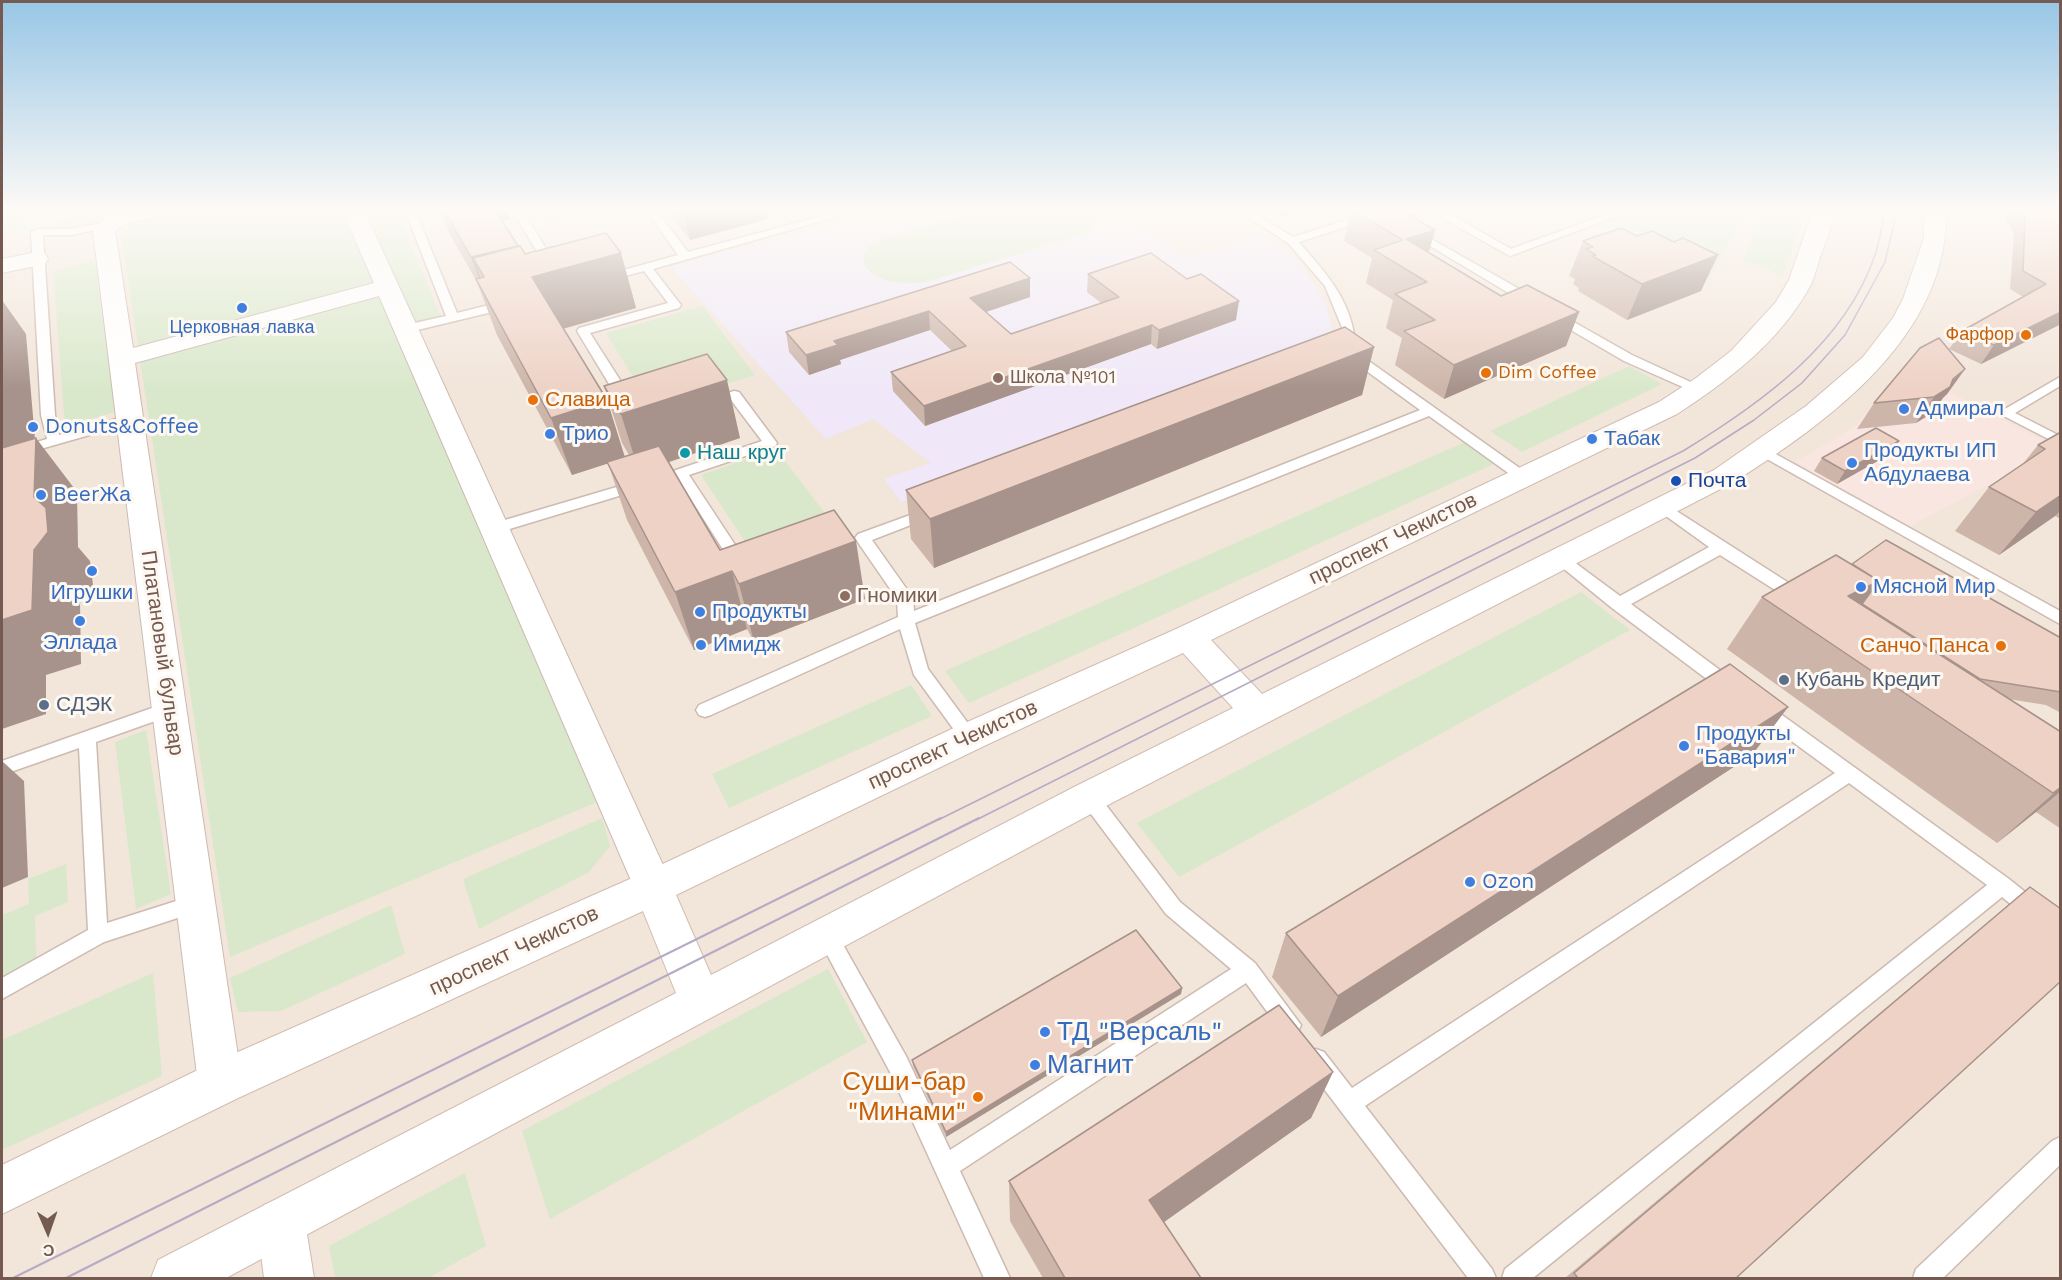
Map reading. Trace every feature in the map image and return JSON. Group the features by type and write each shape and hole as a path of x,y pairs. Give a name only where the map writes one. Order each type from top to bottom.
{"main road":[{"name":"Платановый бульвар","path":"109,270 220,1083"},
{"path":"379,270 653,887 701,1002"},
{"name":"проспект Чекистов","path":"2,1190 220,1083 446,983 653,887 969,737 1188,637 1668,408 1699,389 1740,356 1767,328 1797,287 1804,270"},
{"path":"176,1278 1089,797 1724,476 1816,412 1872,362 1904,320 1916,298 1925,270"},
{"path":"122,359 386,287"},
{"path":"1188,637 1259,713"},
{"path":"281,1221 289,1278"}],"lane":[{"path":"38,270 48,415 54,441"},
{"path":"434,270 453,318"},
{"path":"553,270 559,280"},
{"path":"596,281 640,270"},
{"path":"636,415 583,331 675,305 648,270"},
{"path":"1317,270 1330,285 1349,330 1344,355 1431,410 1523,477"},
{"path":"1478,270 1628,358 1699,389"},
{"path":"405,329 520,301"},
{"path":"2061,381 2005,413 2061,441"},
{"path":"494,529 681,473 770,443 734,395 693,408"},
{"path":"705,710 906,621 1431,410"},
{"path":"2,456 130,419"},
{"path":"1763,451 2061,618"},
{"path":"681,473 751,581"},
{"path":"1664,508 1720,548 1811,605"},
{"path":"941,509 858,540 904,598 906,621 920,671 969,737"},
{"path":"1618,604 1720,548"},
{"path":"1561,560 1848,774 2002,885 2061,932"},
{"path":"2,768 169,709"},
{"path":"87,738 98,934"},
{"path":"1349,1103 1848,774"},
{"path":"1089,797 1173,908 1248,970 1483,1278"},
{"path":"1514,1278 2002,885"},
{"path":"2,989 98,934 195,904"},
{"path":"826,934 898,1065 997,1278"},
{"path":"946,1167 1248,970"},
{"path":"1924,1278 2061,1149"}],"shaded area":[{"path":"2,270 2060,270 2060,1278 2,1278"},
{"name":"Школа №101","path":"673,270 1304,270 1326,302 1333,337 901,502 884,479 931,463 873,419 826,439"},
{"path":"1903,368 2058,448 1910,526 1796,462 1854,427"}],"green space":[{"path":"96,270 115,412 65,426 53,271"},
{"path":"127,270 367,270 597,802 230,957"},
{"path":"390,270 421,270 442,320 425,324 413,322"},
{"path":"966,270 926,282 909,283 884,280 870,271"},
{"path":"1699,270 1714,270 1710,276"},
{"path":"1768,270 1785,270 1783,275"},
{"path":"702,306 755,375 652,407 606,333"},
{"path":"1629,366 1662,384 1522,452 1490,431"},
{"path":"1465,442 1496,463 969,703 945,671"},
{"path":"776,449 842,536 762,567 701,475"},
{"path":"1581,592 1630,630 1179,877 1137,823"},
{"path":"911,685 932,716 729,808 712,774"},
{"path":"146,730 171,894 136,909 115,742"},
{"path":"602,818 610,846 589,872 479,929 463,879"},
{"path":"66,864 68,902 35,916 37,979 2,994 2,915 29,904 28,879"},
{"path":"391,905 405,954 281,1011 238,1012 230,978"},
{"path":"828,969 867,1042 550,1219 522,1131"},
{"path":"153,973 162,1076 2,1150 2,1040"},
{"path":"465,1173 486,1246 428,1278 335,1278 329,1246"}],"building":[{"path":"480,270 559,270 532,277 607,400 551,418 476,279 484,277"},
{"path":"985,270 1020,270 1030,278 970,298 1011,334 1119,297 1088,274 1101,270 1174,270 1187,279 1201,274 1239,301 1159,330 1152,325 924,406 891,372 966,346 929,311 834,341 838,345 806,355 786,332"},
{"path":"1407,270 1457,270 1501,296 1527,285 1579,312 1454,365 1404,331 1435,320 1395,294 1427,282"},
{"path":"1617,270 1679,270 1642,284"},
{"path":"2061,270 2061,312 1994,345 1962,331 2046,284 2023,271"},
{"path":"1345,327 1374,347 930,519 906,490"},
{"path":"1939,338 1965,369 1953,379 1950,387 1934,397 1874,403 1920,348"},
{"path":"707,354 727,380 621,414 604,386"},
{"path":"1876,428 1899,441 1845,471 1822,458"},
{"path":"2061,432 2061,495 2036,512 1989,487 2045,449 2038,445"},
{"path":"36,438 34,497 46,508 48,532 34,550 32,610 2,620 2,448"},
{"path":"659,446 720,550 834,510 856,541 739,584 732,571 675,592 607,462"},
{"path":"1886,540 2061,638 2061,692 1980,679 1862,604 1879,581 1852,564"},
{"path":"1836,555 1879,581 1848,596 2061,732 2061,787 2053,793 1762,597"},
{"path":"1730,664 1788,707 1338,996 1286,933"},
{"path":"2030,887 2061,909 2061,981 1736,1278 1578,1278 1574,1273"},
{"name":"ТД \"Версаль\"","path":"1136,930 1182,988 946,1132 912,1060"},
{"path":"1279,1005 1333,1072 1149,1200 1201,1278 1065,1278 1009,1181"}],"tram line":[{"path":"938,820 1683,451 1741,413 1797,369 1843,317 1869,270"},
{"path":"976,820 1695,458 1754,420 1802,383 1845,335 1881,270"},
{"path":"13,1278 941,818"},
{"path":"66,1278 979,818"}],"place":[{"name":"Церковная лавка","path":"242,308"},
{"name":"Фарфор","path":"2026,335"},
{"name":"Dim Coffee","path":"1486,373"},
{"name":"Школа №101","path":"998,378"},
{"name":"Славица","path":"533,400"},
{"name":"Адмирал","path":"1904,409"},
{"name":"Donuts&Coffee","path":"33,427"},
{"name":"Трио","path":"550,434"},
{"name":"Табак","path":"1592,439"},
{"name":"Наш круг","path":"685,453"},
{"name":"Продукты ИП Абдулаева","path":"1852,463"},
{"name":"Почта","path":"1676,481"},
{"name":"BeerЖа","path":"41,495"},
{"name":"Игрушки","path":"92,571"},
{"name":"Мясной Мир","path":"1861,587"},
{"name":"Гномики","path":"845,596"},
{"name":"Продукты","path":"700,612"},
{"name":"Эллада","path":"80,621"},
{"name":"Имидж","path":"701,645"},
{"name":"Санчо Панса","path":"2001,646"},
{"name":"Кубань Кредит","path":"1784,680"},
{"name":"СДЭК","path":"44,705"},
{"name":"Продукты \"Бавария\"","path":"1684,746"},
{"name":"Ozon","path":"1470,882"},
{"name":"ТД \"Версаль\"","path":"1045,1032"},
{"name":"Магнит","path":"1035,1065"},
{"name":"Суши-бар \"Минами\"","path":"978,1097"}]}
